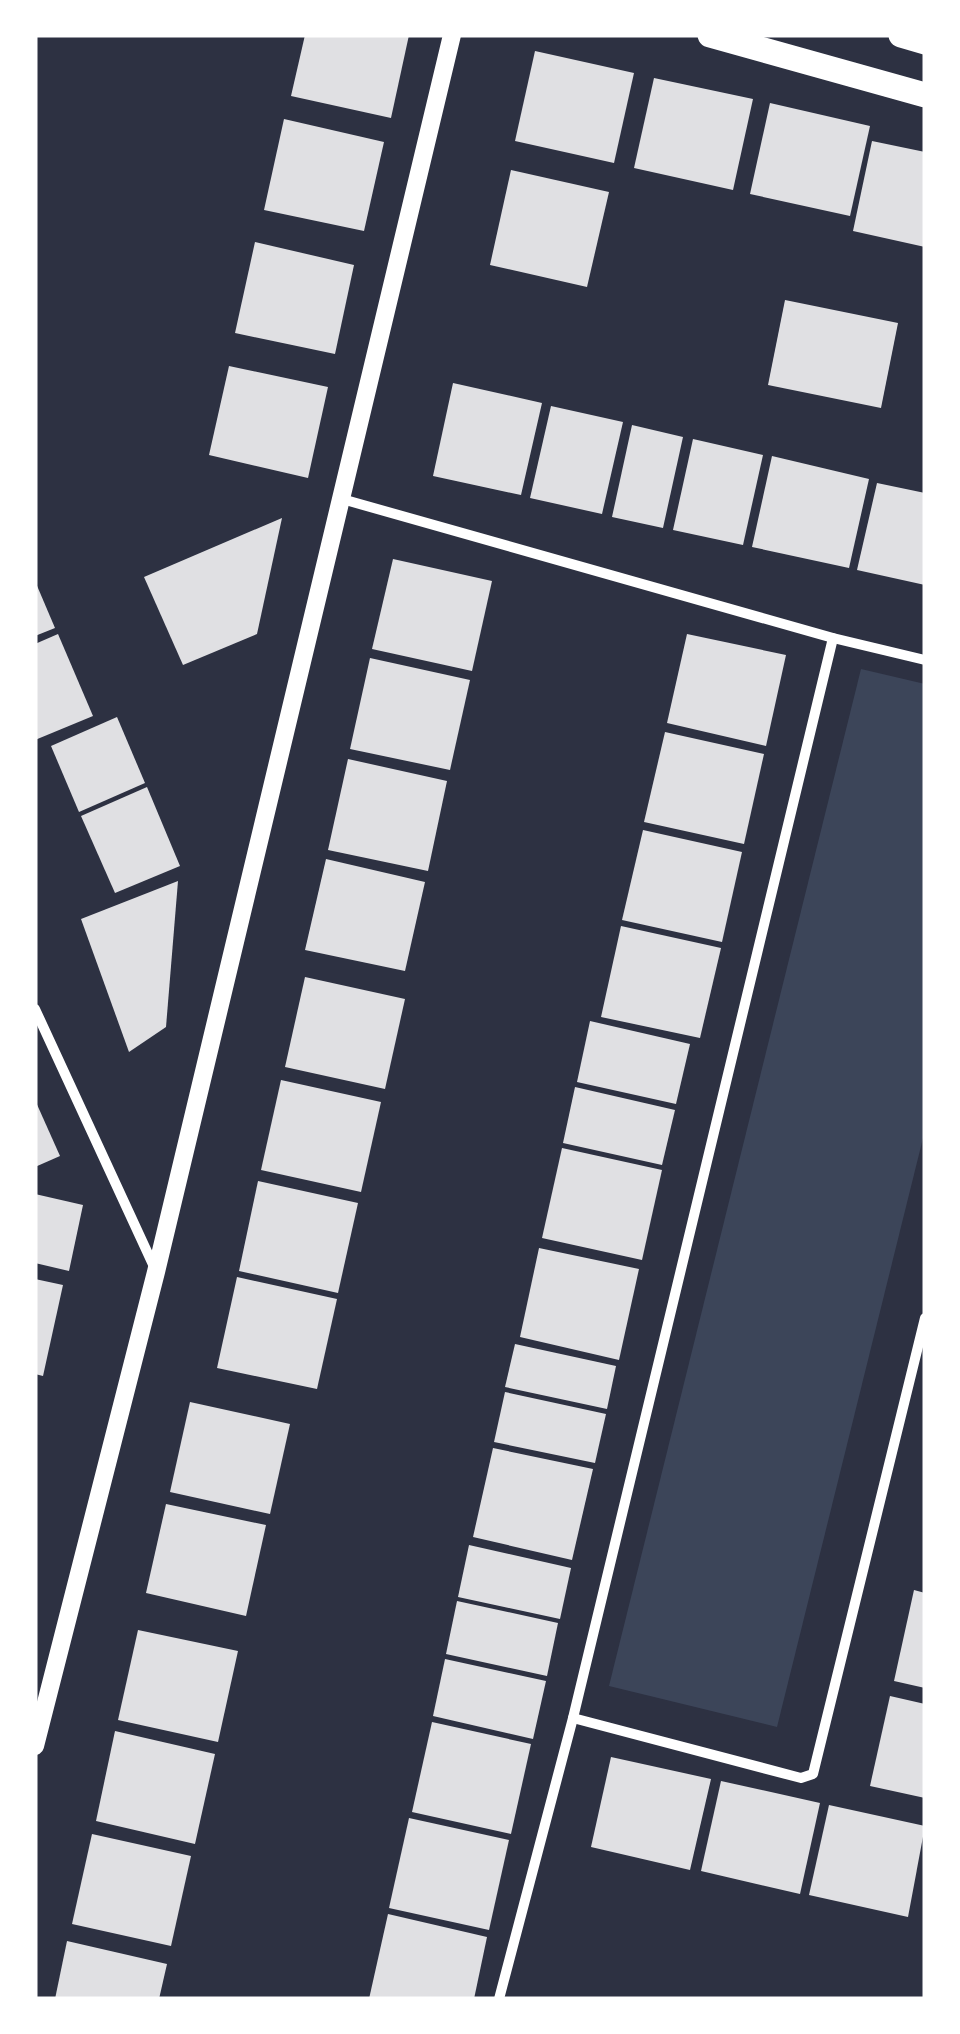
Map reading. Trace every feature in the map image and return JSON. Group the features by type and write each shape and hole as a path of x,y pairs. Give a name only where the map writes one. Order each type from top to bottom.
{"main road":[{"path":"710,35 925,95"},
{"path":"901,35 925,42"}],"street":[{"path":"35,1746 156,1272 452,35"},
{"path":"342,499 834,638 925,660"},
{"path":"499,1999 573,1718 834,638"},
{"path":"35,1009 156,1272"},
{"path":"573,1718 802,1778 814,1774 925,1318"}],"shaded area":[{"path":"861,669 925,684 925,1130 777,1727 609,1686"}],"building":[{"path":"305,35 409,35 391,118 291,96"},
{"path":"535,51 634,73 614,163 515,141"},
{"path":"654,78 753,99 733,190 634,168"},
{"path":"770,103 870,126 850,216 750,194"},
{"path":"284,119 384,142 364,231 264,210"},
{"path":"872,141 925,152 925,247 853,231"},
{"path":"511,170 609,192 587,287 490,265"},
{"path":"255,242 354,265 335,354 235,333"},
{"path":"785,300 898,323 881,408 768,385"},
{"path":"229,366 328,387 308,478 209,455"},
{"path":"453,383 542,403 521,495 433,476"},
{"path":"551,406 623,422 602,514 530,498"},
{"path":"632,425 683,437 663,528 612,517"},
{"path":"693,439 763,455 743,545 673,530"},
{"path":"772,456 869,479 849,568 752,547"},
{"path":"877,483 925,493 925,585 857,570"},
{"path":"282,518 257,634 183,665 144,577"},
{"path":"393,559 492,581 472,671 372,649"},
{"path":"35,581 55,628 35,636"},
{"path":"58,634 93,716 35,740 35,644"},
{"path":"687,634 786,655 766,746 667,723"},
{"path":"370,658 470,680 450,770 350,749"},
{"path":"117,717 145,783 79,812 51,746"},
{"path":"665,732 764,754 744,844 644,822"},
{"path":"348,759 447,781 428,871 328,850"},
{"path":"147,787 180,866 115,893 81,816"},
{"path":"643,830 742,852 722,942 622,920"},
{"path":"326,859 425,882 405,971 305,950"},
{"path":"178,881 166,1027 129,1052 81,919"},
{"path":"621,926 721,948 700,1038 601,1017"},
{"path":"305,977 405,999 385,1089 285,1067"},
{"path":"590,1021 690,1044 676,1104 577,1082"},
{"path":"281,1080 381,1102 361,1192 261,1170"},
{"path":"575,1087 675,1110 662,1165 563,1143"},
{"path":"35,1100 60,1156 35,1167"},
{"path":"562,1148 662,1170 642,1260 542,1238"},
{"path":"258,1181 358,1203 338,1293 239,1271"},
{"path":"35,1194 83,1205 69,1271 35,1263"},
{"path":"539,1248 639,1269 619,1360 520,1337"},
{"path":"237,1277 337,1299 317,1389 217,1368"},
{"path":"35,1279 63,1285 43,1376 35,1374"},
{"path":"515,1344 616,1366 607,1409 505,1387"},
{"path":"505,1392 606,1414 595,1463 494,1442"},
{"path":"190,1402 290,1424 270,1514 170,1492"},
{"path":"493,1448 593,1469 572,1560 473,1537"},
{"path":"166,1504 266,1525 246,1616 146,1593"},
{"path":"469,1545 571,1568 560,1619 458,1597"},
{"path":"914,1590 925,1593 925,1688 894,1681"},
{"path":"457,1601 558,1623 547,1676 446,1654"},
{"path":"138,1630 238,1651 218,1742 118,1720"},
{"path":"445,1659 546,1681 533,1739 433,1716"},
{"path":"890,1696 925,1704 925,1798 870,1786"},
{"path":"432,1722 531,1744 511,1834 412,1812"},
{"path":"115,1731 215,1754 195,1844 96,1821"},
{"path":"611,1757 711,1779 690,1870 591,1847"},
{"path":"721,1781 820,1803 800,1894 701,1871"},
{"path":"829,1805 925,1826 908,1917 809,1895"},
{"path":"409,1818 509,1840 489,1930 389,1908"},
{"path":"92,1834 191,1856 171,1946 72,1924"},
{"path":"388,1914 487,1937 474,1999 369,1999"},
{"path":"67,1941 167,1964 159,1999 55,1999"}]}
